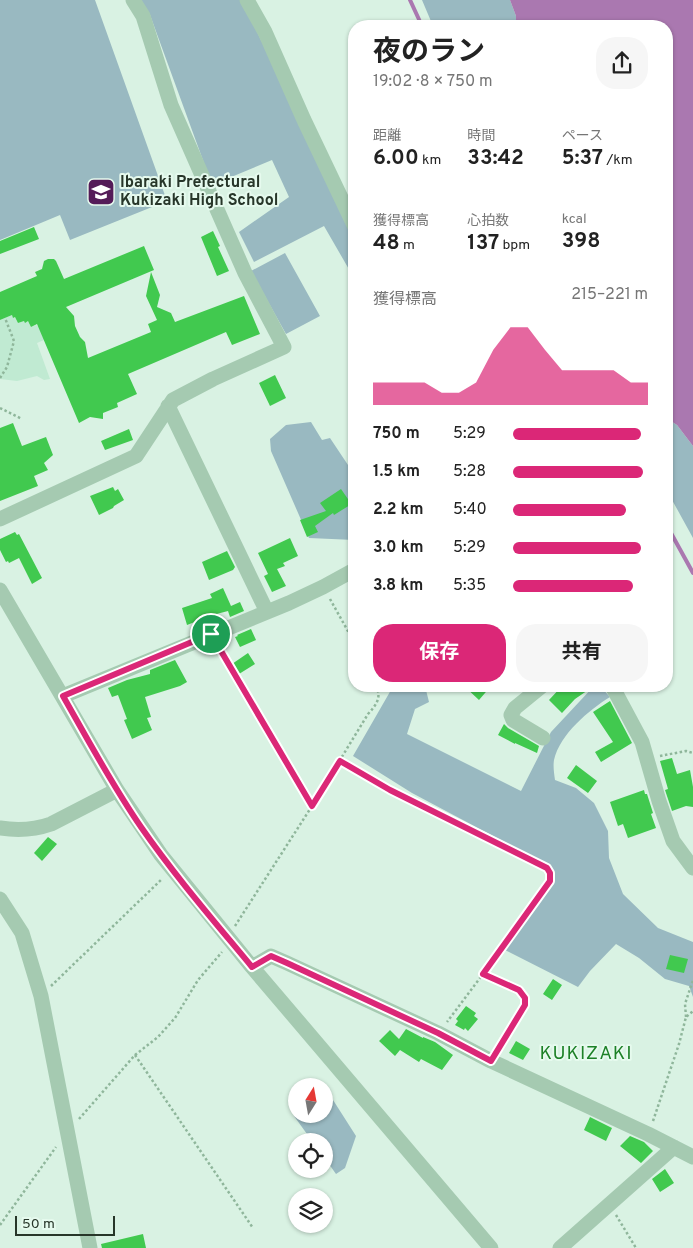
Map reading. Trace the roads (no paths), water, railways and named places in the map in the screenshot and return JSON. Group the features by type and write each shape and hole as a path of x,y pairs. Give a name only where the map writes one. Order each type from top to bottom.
{"street":[{"path":"0,519 136,456 173,400 213,379 284,347 244,273 175,115 142,16 133,0"},
{"path":"247,0 265,32 348,212"},
{"path":"168,406 267,612"},
{"path":"63,696 323,588 348,573"},
{"path":"0,590 117,790 172,869 252,967 491,1248"},
{"path":"535,692 515,708 511,715 513,720 542,738"},
{"path":"615,692 642,742 659,801 673,840 693,868"},
{"path":"0,828 31,830 40,828 117,790"},
{"path":"0,899 22,933 41,996 90,1248"},
{"path":"252,967 271,956 438,1033 491,1061 693,1157"},
{"path":"560,1248 674,1147"}],"waterway":[{"path":"410,0 419,20"},
{"path":"673,537 693,573"}],"place":[{"name":"Ibaraki Prefectural Kukizaki High School","path":"101,192"}],"district":[{"name":"KUKIZAKI","path":"586,1054"}]}
